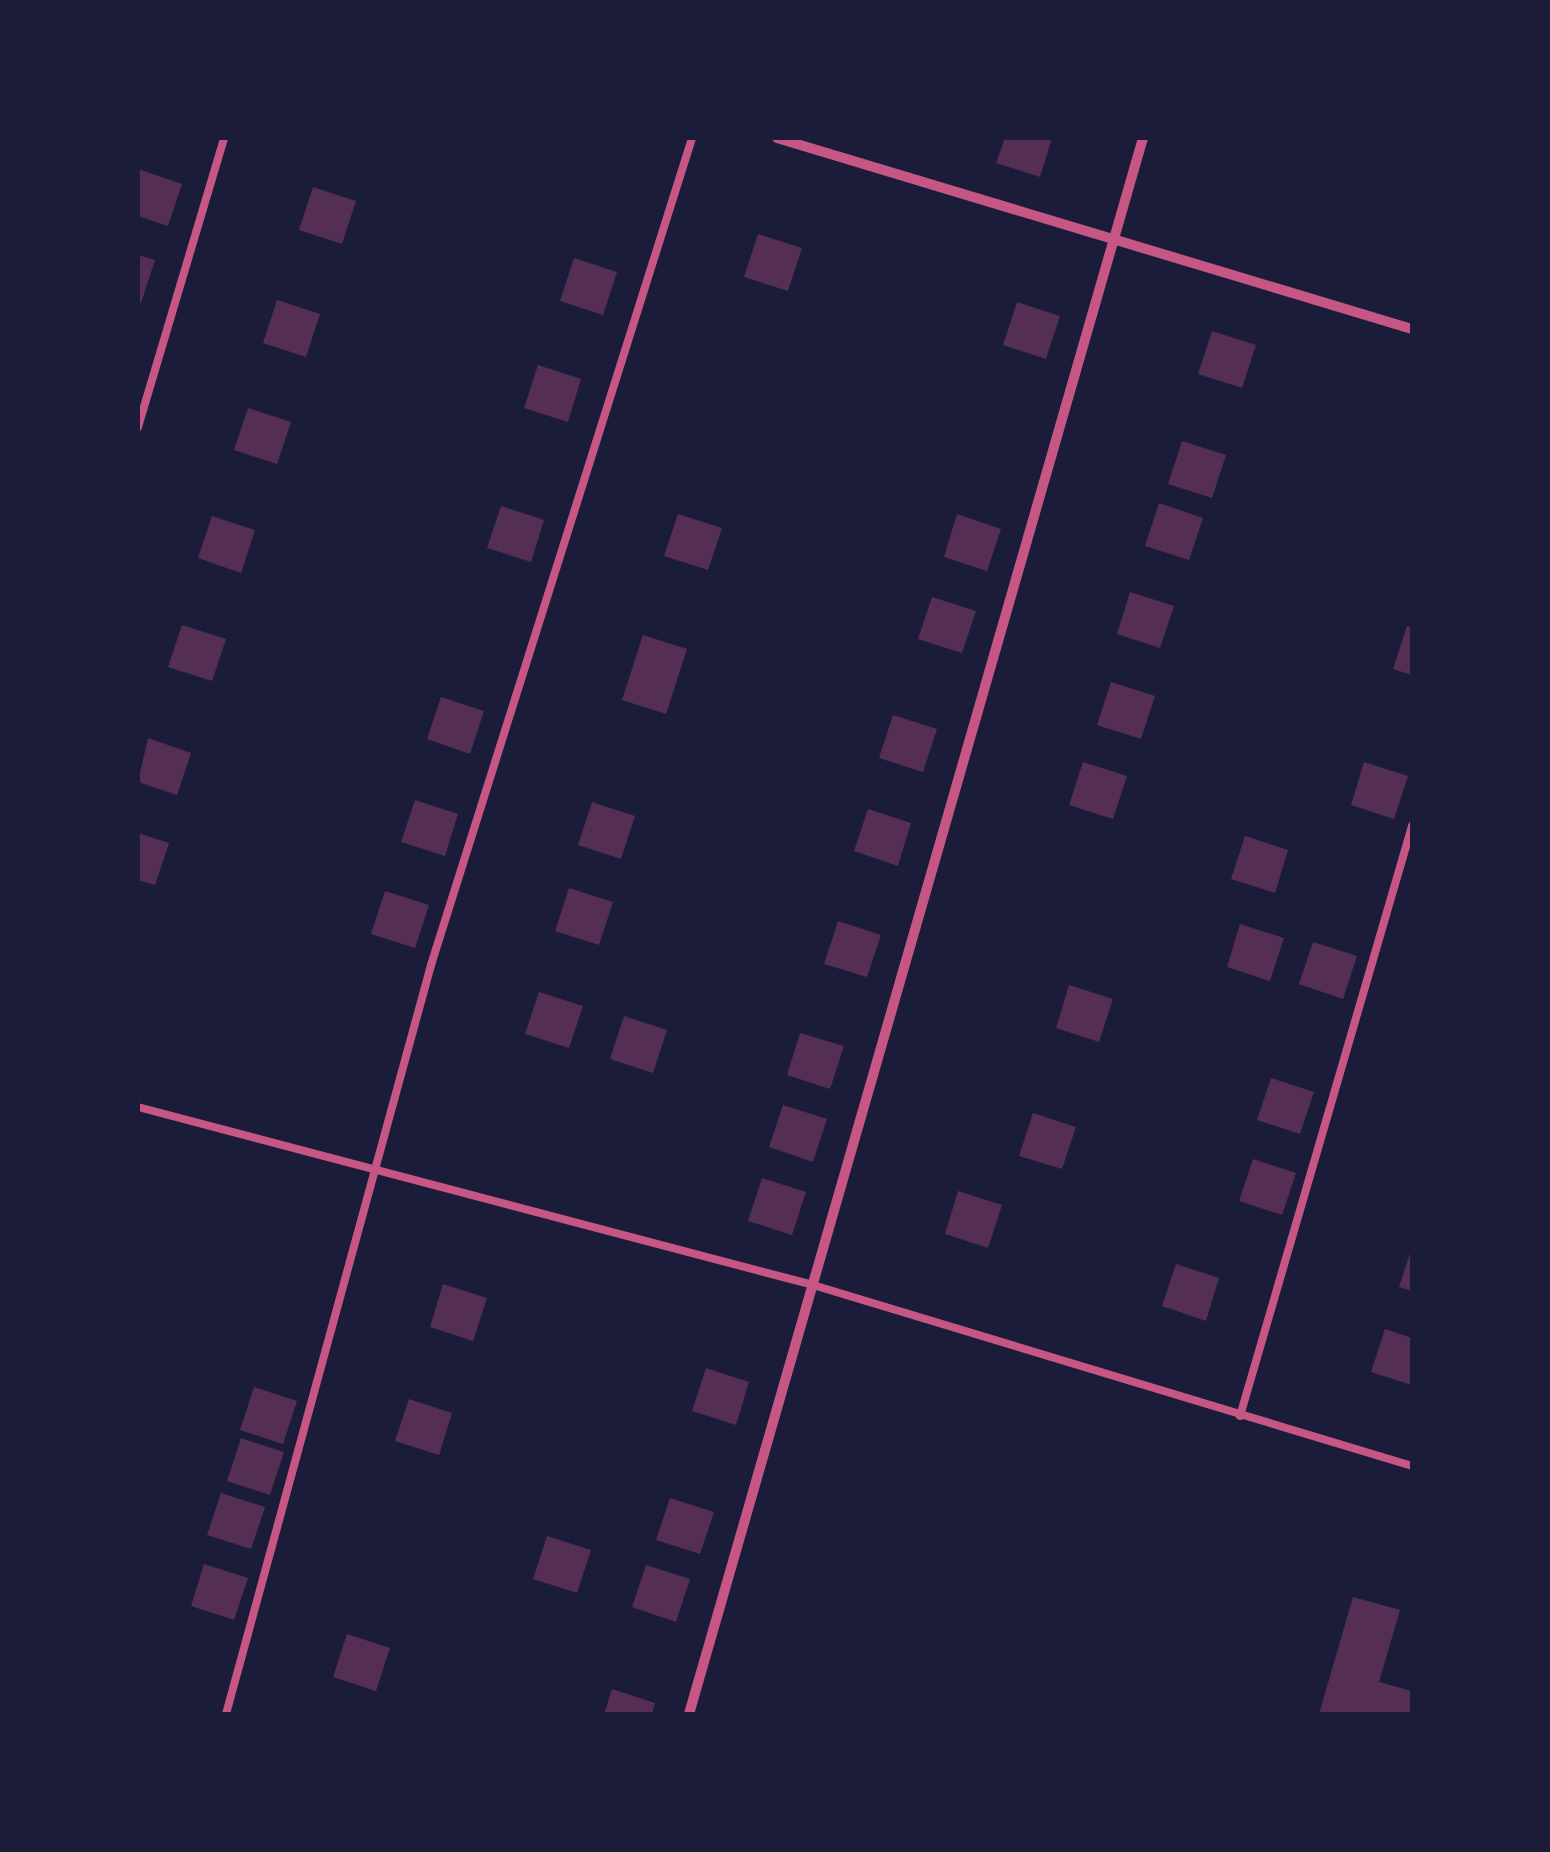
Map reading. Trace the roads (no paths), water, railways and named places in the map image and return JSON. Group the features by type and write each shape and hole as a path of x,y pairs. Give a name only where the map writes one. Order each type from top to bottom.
{"street":[{"path":"777,138 1412,329"},
{"path":"690,1714 1143,138"}],"lane":[{"path":"138,428 224,138"},
{"path":"226,1714 431,966 692,138"},
{"path":"1240,1416 1412,826"},
{"path":"138,1106 813,1284 1412,1466"}]}
